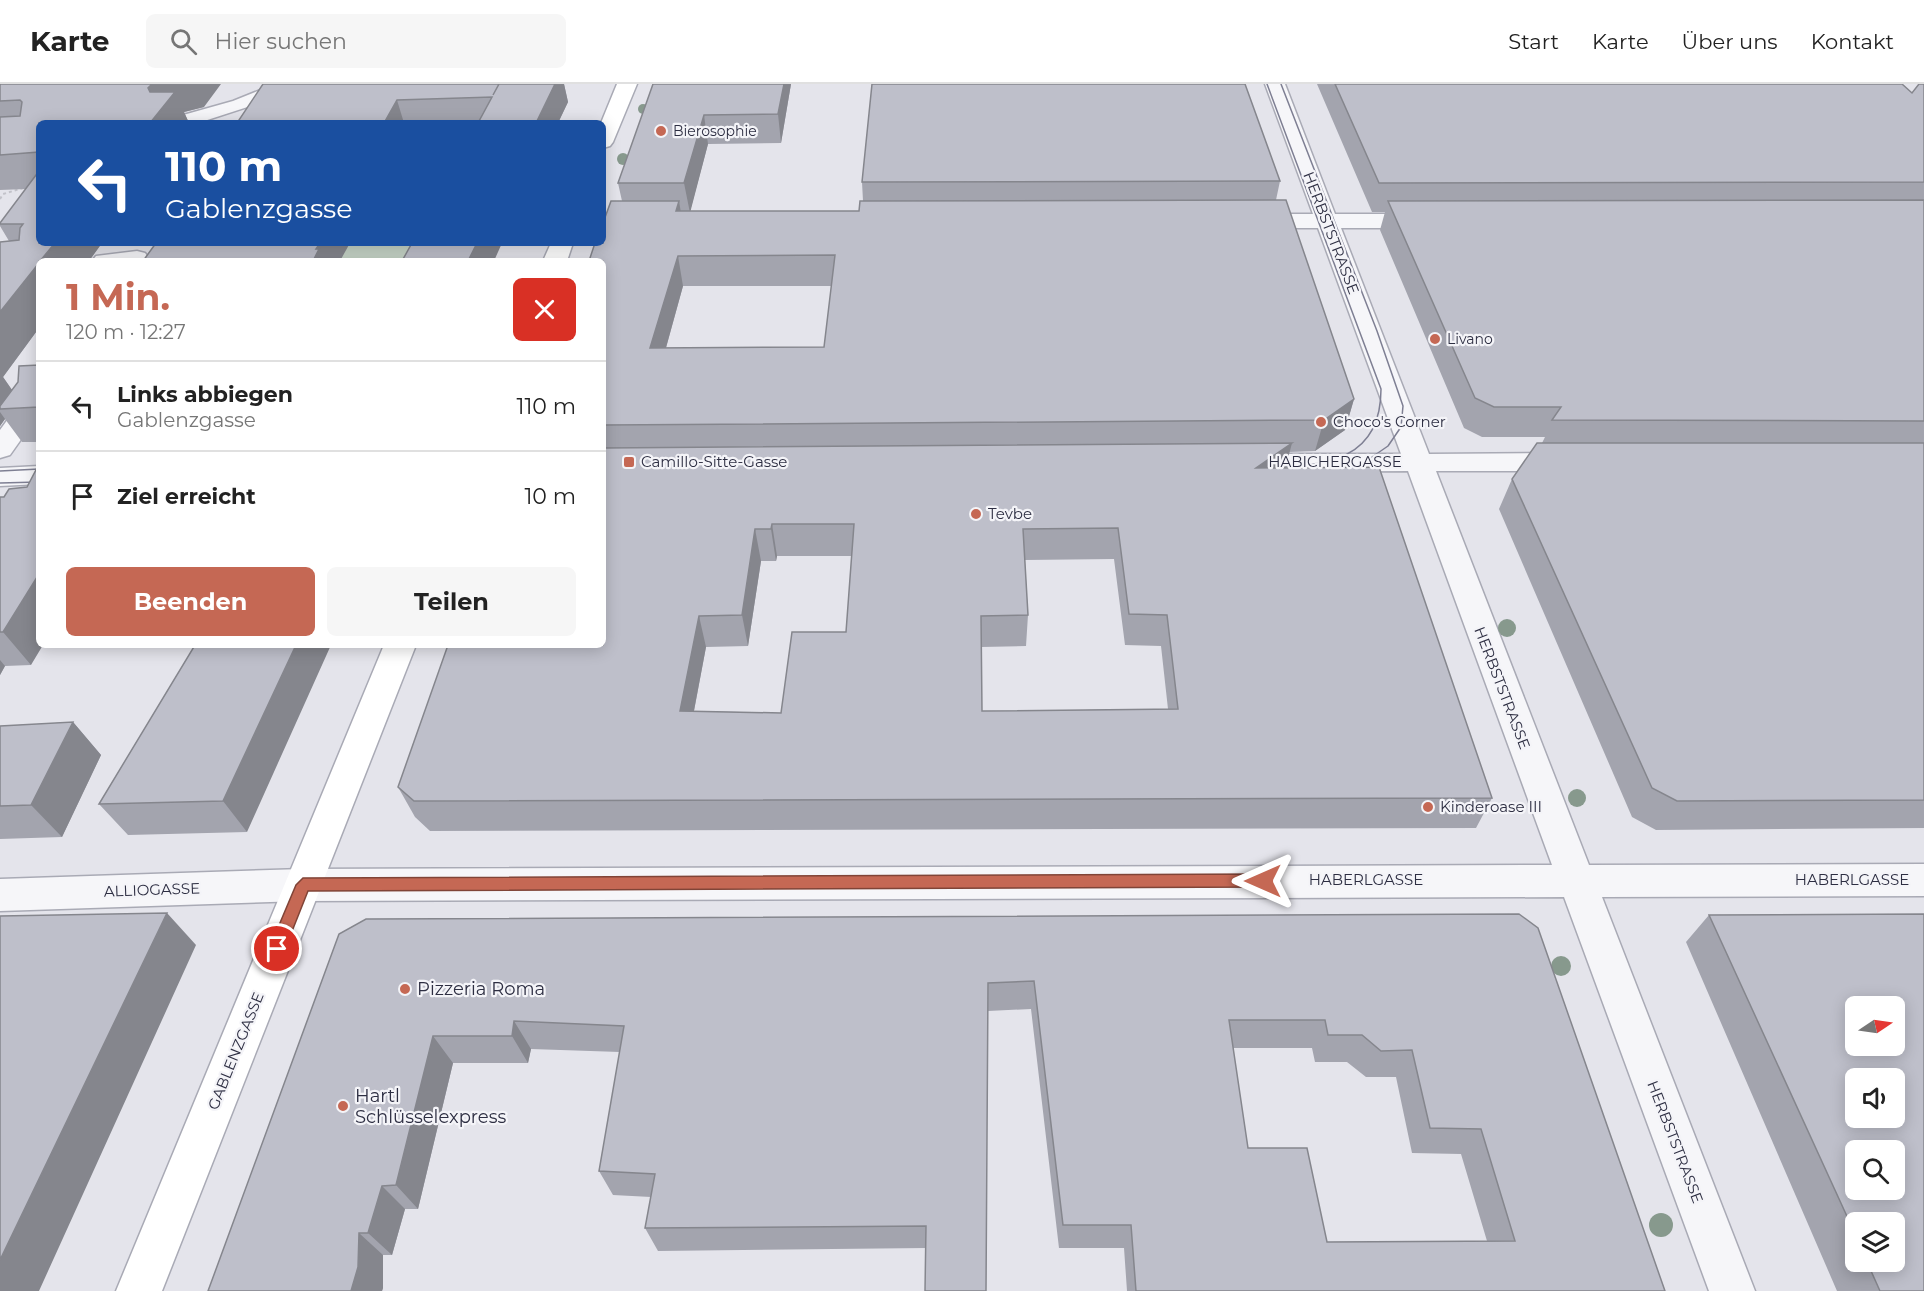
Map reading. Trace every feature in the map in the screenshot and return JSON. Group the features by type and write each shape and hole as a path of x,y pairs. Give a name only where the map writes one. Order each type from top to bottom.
{"main road":[{"path":"606,135 627,84"},
{"name":"GABLENZGASSE","path":"139,1291 399,648"}],"street":[{"path":"187,120 240,105 282,87 299,84"},
{"name":"HERBSTSTRASSE","path":"1275,84 1416,462 1732,1291"},
{"path":"230,120 240,105"},
{"path":"1223,221 1452,221"},
{"path":"119,258 140,254"},
{"path":"0,449 36,398"},
{"name":"HABICHERGASSE","path":"1212,463 1592,462"},
{"path":"0,477 36,475"},
{"name":"HABERLGASSE","path":"303,885 1575,879 1924,880"},
{"name":"ALLIOGASSE","path":"0,895 303,885"}],"path":[{"path":"0,199 2,194 32,187"}],"green space":[{"path":"194,246 413,246 405,258 188,258"}],"building":[{"path":"0,84 152,84 148,88 150,92 175,92 152,120 36,120 36,152 0,155 0,117 20,116 22,102 20,100 0,101"},
{"path":"263,84 555,84 537,120 480,120 492,97 397,100 386,120 239,120"},
{"path":"653,84 784,84 778,114 704,115 684,183 618,183"},
{"path":"872,84 1245,84 1280,181 862,182"},
{"path":"1335,84 1902,84 1912,93 1919,84 1924,84 1924,182 1379,183"},
{"path":"36,175 36,246 52,246 42,258 36,258 36,267 0,312 0,242 19,240 20,228 23,224 0,223"},
{"path":"1286,200 1354,399 1324,420 606,425 606,258 590,258 594,246 606,246 606,215 611,201 679,201 676,211 859,211 860,201","holes":["835,255 824,347 650,348 678,256"]},
{"path":"1924,200 1924,421 1552,420 1561,407 1494,407 1475,398 1388,201"},
{"path":"154,246 318,246 316,249 319,249 314,258 145,258"},
{"path":"410,246 476,246 470,258 404,258"},
{"path":"36,365 36,407 0,409 18,382 19,366"},
{"path":"1292,443 1256,468 1379,467 1492,798 414,801 398,787 447,648 606,648 606,448","holes":["772,524 854,524 846,632 792,632 781,713 680,711 699,616 742,615 755,529 771,529","1118,528 1129,614 1167,615 1178,709 982,711 981,616 1028,615 1023,529"]},
{"path":"1537,443 1924,443 1924,800 1677,801 1652,788 1512,479"},
{"path":"36,470 36,579 3,632 0,632 0,497 4,497 9,489 27,487"},
{"path":"193,648 295,648 223,801 99,804"},
{"path":"73,722 31,805 0,806 0,726"},
{"path":"167,913 0,1260 0,916"},
{"path":"1519,914 1538,928 1665,1291 1136,1291 1131,1225 1063,1225 1034,981 988,983 986,1291 925,1291 926,1226 645,1228 655,1174 599,1171 624,1026 514,1021 512,1036 433,1036 396,1185 382,1186 368,1233 359,1233 358,1267 351,1291 208,1291 339,934 366,919","holes":["1229,1020 1325,1020 1328,1035 1362,1035 1381,1051 1412,1050 1430,1128 1481,1129 1515,1241 1327,1242 1307,1148 1248,1148"]},
{"path":"1924,914 1924,1291 1880,1291 1871,1272 1905,1272 1905,1212 1845,1212 1709,915"}],"tram line":[{"path":"1267,84 1381,389 1379,413 1372,431 1361,445 1330,461 1269,467"},
{"path":"1281,84 1377,331 1403,406 1401,427 1388,446 1359,466 1340,473"},
{"path":"0,471 36,469"},
{"path":"0,483 36,482"}],"place":[{"name":"Bierosophie","path":"661,131"},
{"name":"Livano","path":"1435,339"},
{"name":"Choco's Corner","path":"1321,422"},
{"name":"Camillo-Sitte-Gasse","path":"629,462"},
{"name":"Tevbe","path":"976,514"},
{"name":"Kinderoase III","path":"1428,807"},
{"name":"Pizzeria Roma","path":"405,989"},
{"name":"Hartl Schlüsselexpress","path":"343,1106"}],"route":[{"path":"277,949 303,885 1263,881"}]}
